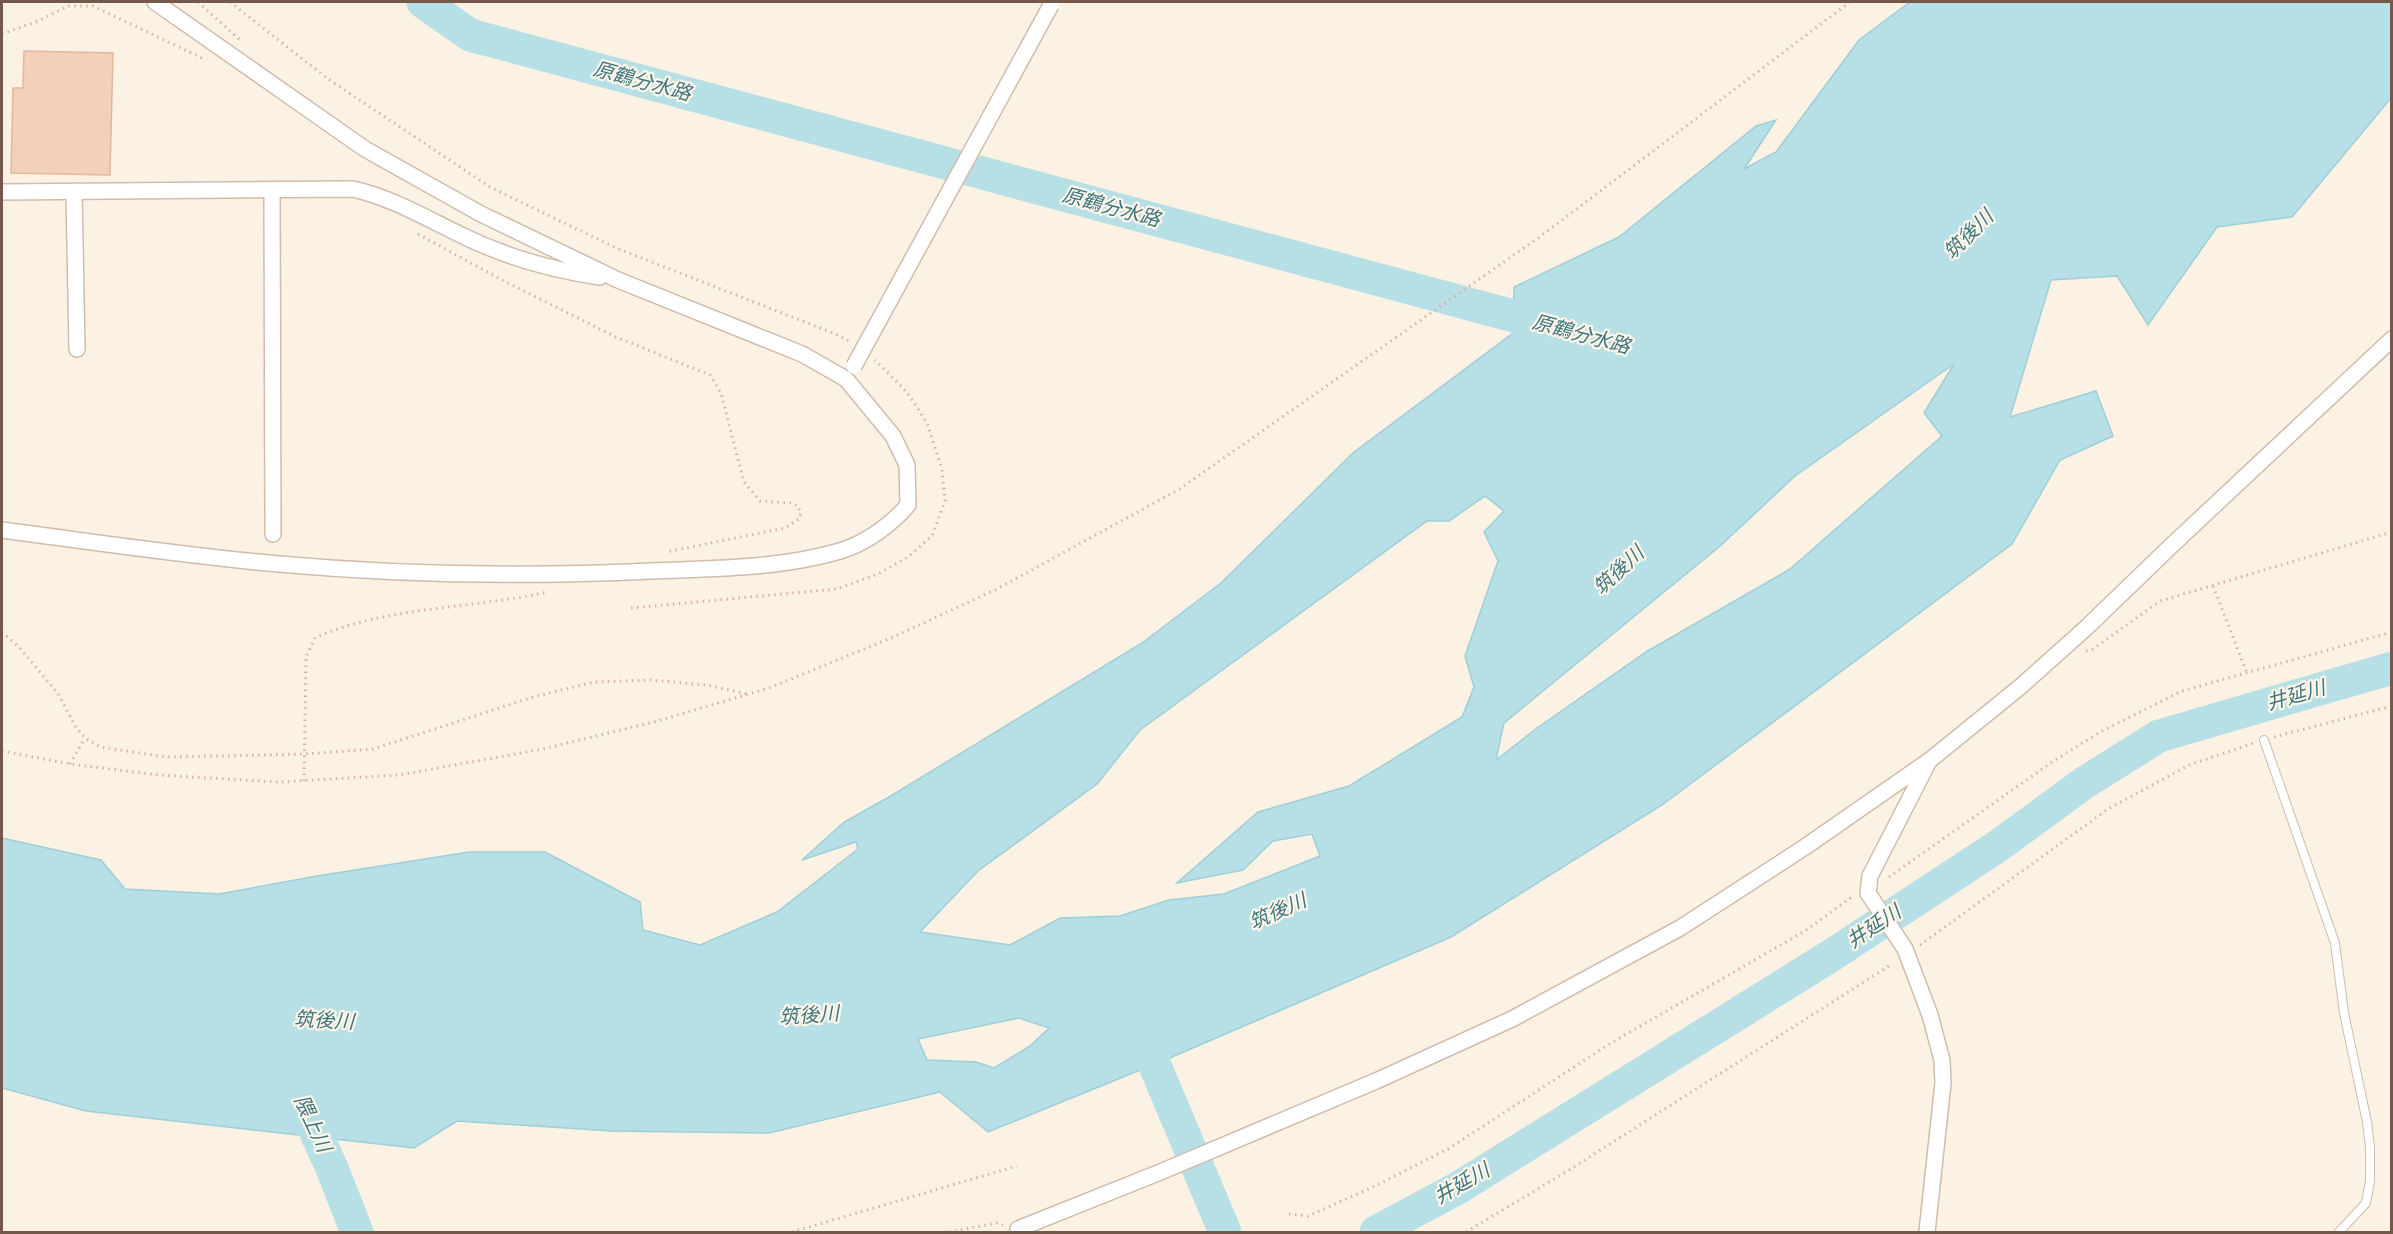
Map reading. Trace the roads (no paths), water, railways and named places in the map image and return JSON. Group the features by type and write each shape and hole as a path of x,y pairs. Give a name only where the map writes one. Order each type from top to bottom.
{"street":[{"path":"2,530 278,564 366,570 599,573 796,562 843,550 895,521 909,505 908,465 893,435 850,372 618,280 481,214 365,149 155,2"},
{"path":"850,372 1051,3"},
{"path":"2,192 353,189 379,195 461,236 523,259 567,273 618,280"},
{"path":"272,190 273,534"},
{"path":"74,191 77,349"},
{"path":"1019,1231 1377,1081 1512,1019 1680,928 1805,847 1930,760 2020,687 2086,628 2391,339"},
{"path":"1927,1233 1943,1083 1942,1060 1930,1015 1906,952 1868,888 1870,876 1930,760"}],"lane":[{"path":"2264,740 2335,943 2344,1013 2367,1122 2370,1181 2366,1203 2339,1233"}],"water":[{"name":"筑後川","path":"1910,2 2391,2 2391,98 2292,217 2217,227 2148,325 2117,276 2051,280 2010,417 2096,391 2113,436 2060,460 2012,544 1662,805 1451,937 1172,1057 988,1132 940,1092 769,1133 611,1131 457,1121 414,1148 86,1111 2,1088 2,838 101,860 125,889 219,894 469,852 545,852 640,902 643,930 700,945 777,912 858,849 856,842 802,860 844,822 1142,643 1221,583 1354,452 1513,333 1514,287 1619,237 1756,126 1776,120 1744,169 1776,152 1859,40","holes":["1954,364 1924,413 1942,436 1790,569 1646,652 1537,728 1496,760 1504,723 1719,547 1795,476","1485,496 1504,511 1484,532 1498,561 1465,656 1474,687 1462,717 1349,786 1258,812 1177,883 1243,870 1273,841 1312,834 1320,856 1224,894 1169,900 1120,916 1060,918 1010,945 920,932 978,871 1097,784 1140,730 1427,521 1449,521","1019,1018 1049,1028 1030,1046 994,1068 976,1062 927,1060 918,1039"]}],"waterway":[{"name":"原鶴分水路","path":"423,2 470,35 1558,328"},
{"name":"井延川","path":"1376,1232 1458,1188 1832,955 1998,846 2084,783 2159,736 2392,668"},
{"name":"井延川","path":"1137,1023 1225,1232"},
{"name":"隈上川","path":"299,1096 331,1166 357,1232"}]}
